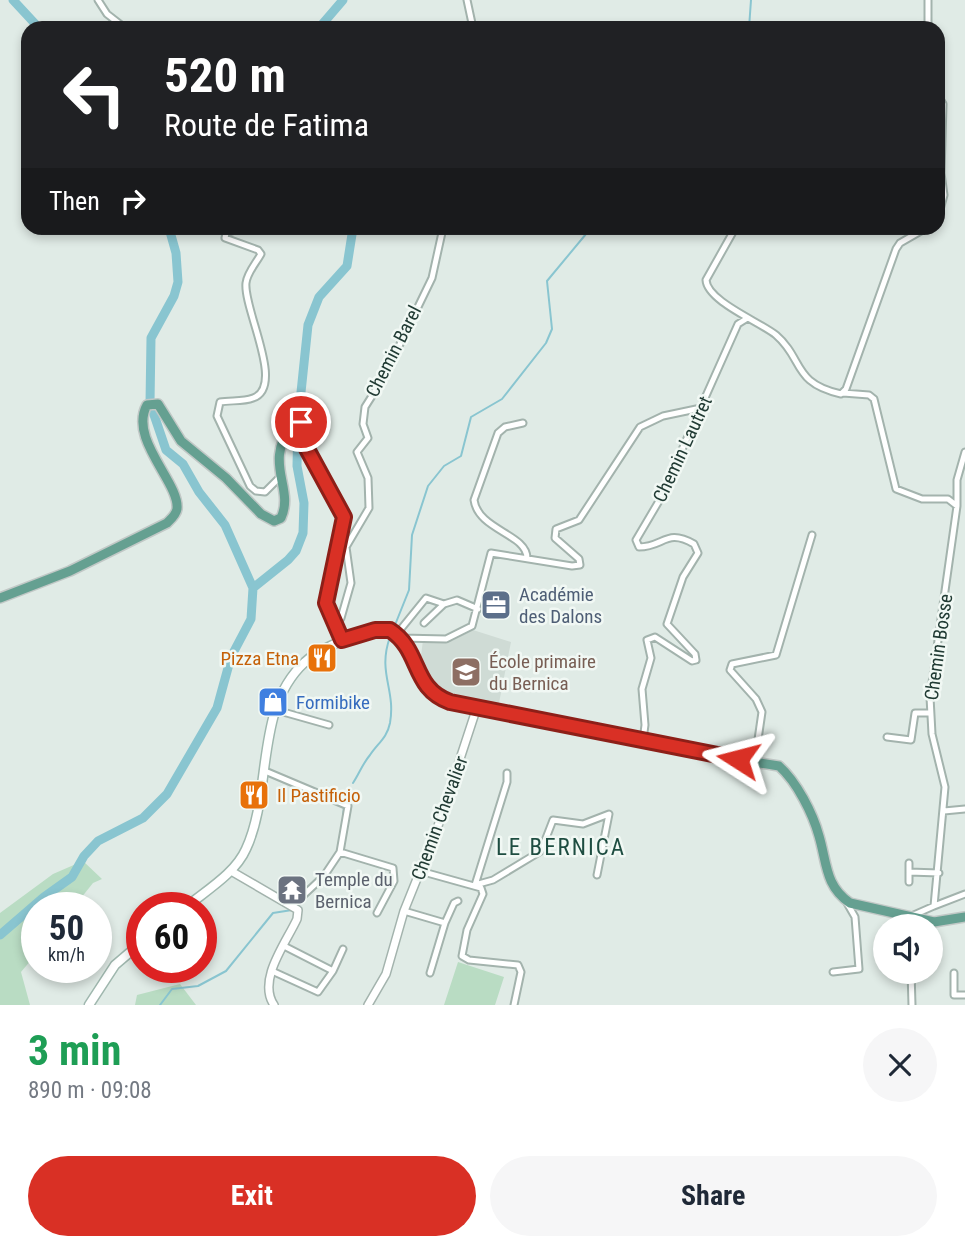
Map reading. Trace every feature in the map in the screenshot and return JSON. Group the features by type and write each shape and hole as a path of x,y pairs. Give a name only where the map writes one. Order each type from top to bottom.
{"main road":[{"path":"0,598 70,571 167,523 175,514 176,505 151,454 144,410 147,405 158,404 181,441 271,520 281,518 284,510 279,478 279,452 293,423 301,422 305,426 307,449 344,517 327,587 326,603 334,627 342,640"},
{"path":"205,892 231,871 246,850 276,710 287,684 303,664 342,640 382,629 398,636 431,694 450,702 710,755 770,762 786,772 813,820 832,887 846,900 888,914"},
{"path":"943,921 965,917"},
{"path":"89,1005 115,965 126,956"}],"street":[{"path":"98,0 107,14 116,21"},
{"path":"467,0 472,21"},
{"path":"928,1 928,21"},
{"path":"226,235 225,238 258,250 261,254 245,285 257,341 266,360 267,378 261,392 253,398 220,402 217,416 250,486 256,491 265,492 279,478"},
{"name":"Chemin Barel","path":"334,627 341,618 351,583 346,547 369,508 368,478 357,452 368,438 363,424 365,407 384,377 432,278 441,235"},
{"path":"731,235 706,284 710,291 746,319 775,335 801,375 842,393 869,395 874,399 896,489 922,499 947,499 957,506"},
{"path":"842,393 896,249 900,243 914,235"},
{"name":"Chemin Lautret","path":"643,740 645,725 642,689 651,659 647,640 652,637 659,638 692,661 696,660 695,654 667,624 683,577 698,553 694,544 682,537 672,536 645,547 639,547 636,540 659,501 738,324 746,319"},
{"path":"444,604 426,598 398,636 452,637 472,626 491,553 580,565 579,559 555,538 556,529 579,520 640,427 663,416 701,408"},
{"path":"523,423 505,427 498,433 474,500 481,518 524,548 527,558"},
{"name":"Chemin Bosse","path":"934,906 939,873 945,778 932,734 929,713 957,506 957,480 965,452"},
{"path":"755,760 762,712 756,699 730,670 732,664 740,660 771,657 778,651 792,594 812,535"},
{"path":"424,623 444,604 457,600 478,609"},
{"name":"Chemin Chevalier","path":"368,1005 386,974 404,911 477,707"},
{"path":"276,710 329,725"},
{"path":"887,737 911,740 915,713 929,713"},
{"path":"265,771 348,806 340,852 324,876 293,905"},
{"path":"475,884 507,782 507,773"},
{"path":"944,811 965,809"},
{"path":"475,884 493,880 544,848 552,820 583,824 609,814 597,875"},
{"path":"340,852 393,868 394,881 377,913"},
{"path":"909,863 909,883"},
{"path":"231,871 298,910 297,919 272,971 268,989 274,1005"},
{"path":"420,872 475,884 481,888 483,894 467,930 462,956 469,960 518,965 521,972 514,1005"},
{"path":"909,872 939,873"},
{"path":"921,914 965,894"},
{"path":"833,972 859,969 855,917 846,900"},
{"path":"430,973 445,923 454,903 458,901"},
{"path":"404,911 445,923"},
{"path":"284,946 333,971"},
{"path":"272,971 318,992 333,971 343,949"},
{"path":"954,973 954,995 965,995"},
{"path":"911,984 912,1005"}],"shaded area":[{"name":"École primaire du Bernica","path":"473,630 511,642 498,708 442,696 432,688 421,656 423,640 452,641"}],"green space":[{"path":"83,861 102,879 93,883 86,892 29,892 53,874"},
{"path":"21,898 21,983 24,983 30,1005 0,1005 0,913"},
{"path":"458,962 504,977 495,1005 444,1005"},
{"path":"180,984 196,1005 135,1005 137,995"}],"waterway":[{"path":"13,0 32,21"},
{"path":"325,21 343,0"},
{"path":"750,21 751,0"},
{"path":"171,235 176,253 178,282 174,296 151,338 150,403 166,450 183,464 199,492 225,525 253,588"},
{"path":"0,935 72,877 84,856 98,841 143,818 167,794 217,708 231,657 251,619 253,588 296,551 303,533 304,503 297,466 298,421 308,325 319,297 347,266 352,235"},
{"path":"395,625 409,590 412,535 428,486 444,466 461,456 471,417 502,399 546,343 552,329 547,281 585,235"},
{"path":"353,783 389,728 391,700 385,661 390,637"},
{"path":"347,801 351,789"},
{"path":"343,817 344,807"},
{"path":"319,884 333,867"},
{"path":"160,1005 172,989 198,986 226,971 273,913 292,910"}],"place":[{"name":"Académie des Dalons","path":"496,605"},
{"name":"Pizza Etna","path":"322,658"},
{"name":"École primaire du Bernica","path":"466,672"},
{"name":"Formibike","path":"273,702"},
{"name":"Il Pastificio","path":"254,795"},
{"name":"Temple du Bernica","path":"292,890"}],"district":[{"name":"LE BERNICA","path":"561,847"}],"route":[{"path":"301,422 305,426 307,449 344,517 327,587 326,603 334,627 342,640 375,630 390,630 401,638 408,648 426,689 450,702 738,759"}]}
